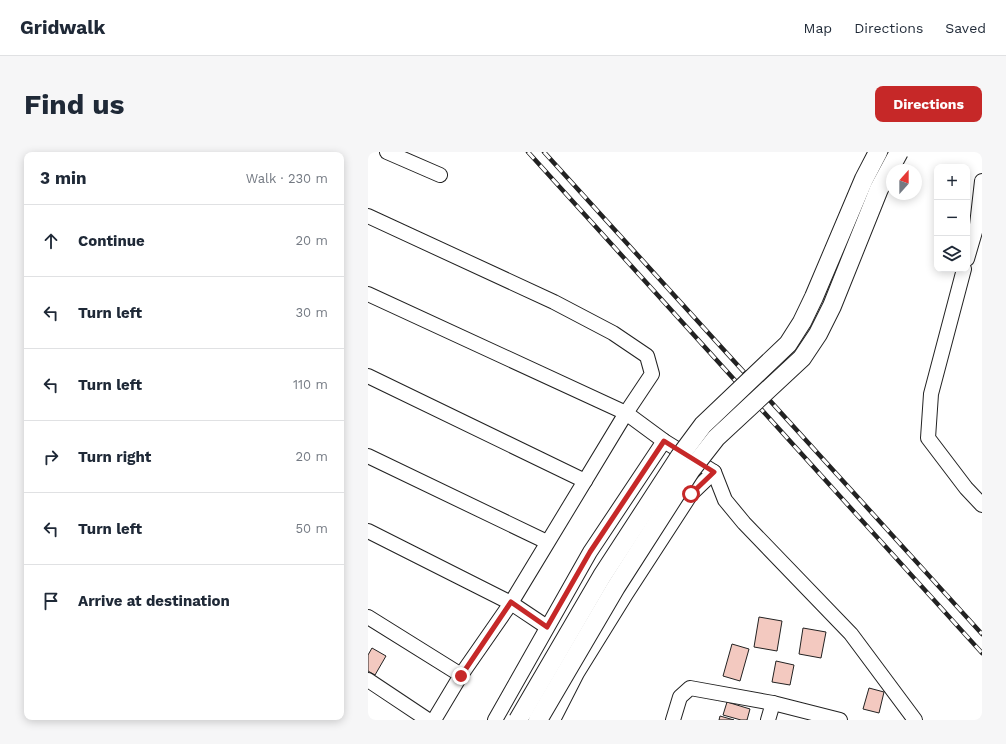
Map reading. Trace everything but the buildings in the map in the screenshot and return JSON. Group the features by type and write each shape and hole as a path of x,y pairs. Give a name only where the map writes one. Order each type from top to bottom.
{"main road":[{"path":"518,720 602,576 680,456 703,425 788,344 802,322 864,179 878,152"},
{"path":"538,720 616,587 692,470 716,438 802,358 818,334 832,306 879,188 899,152"}],"street":[{"path":"387,152 440,175"},
{"path":"970,250 979,225 982,181"},
{"path":"368,216 554,302 613,333 647,356 652,374 626,413 511,602 461,676 434,720"},
{"path":"963,272 930,394 928,438 966,488 982,505"},
{"path":"368,294 626,413 664,441 714,472 725,500 744,523 851,634 915,720"},
{"path":"368,376 585,481"},
{"path":"495,720 590,552 664,441"},
{"path":"368,456 547,542"},
{"path":"552,720 577,673 630,587 691,494 714,472"},
{"path":"368,531 511,602 547,627"},
{"path":"368,617 461,676"},
{"path":"368,680 428,720"},
{"path":"673,720 680,697 690,688 773,703 840,720"},
{"path":"768,720 773,703"}],"railway":[{"path":"528,152 982,653"},
{"path":"544,152 982,634"}],"route":[{"path":"461,676 511,602 547,627 590,552 664,441 714,472 691,494"}]}
